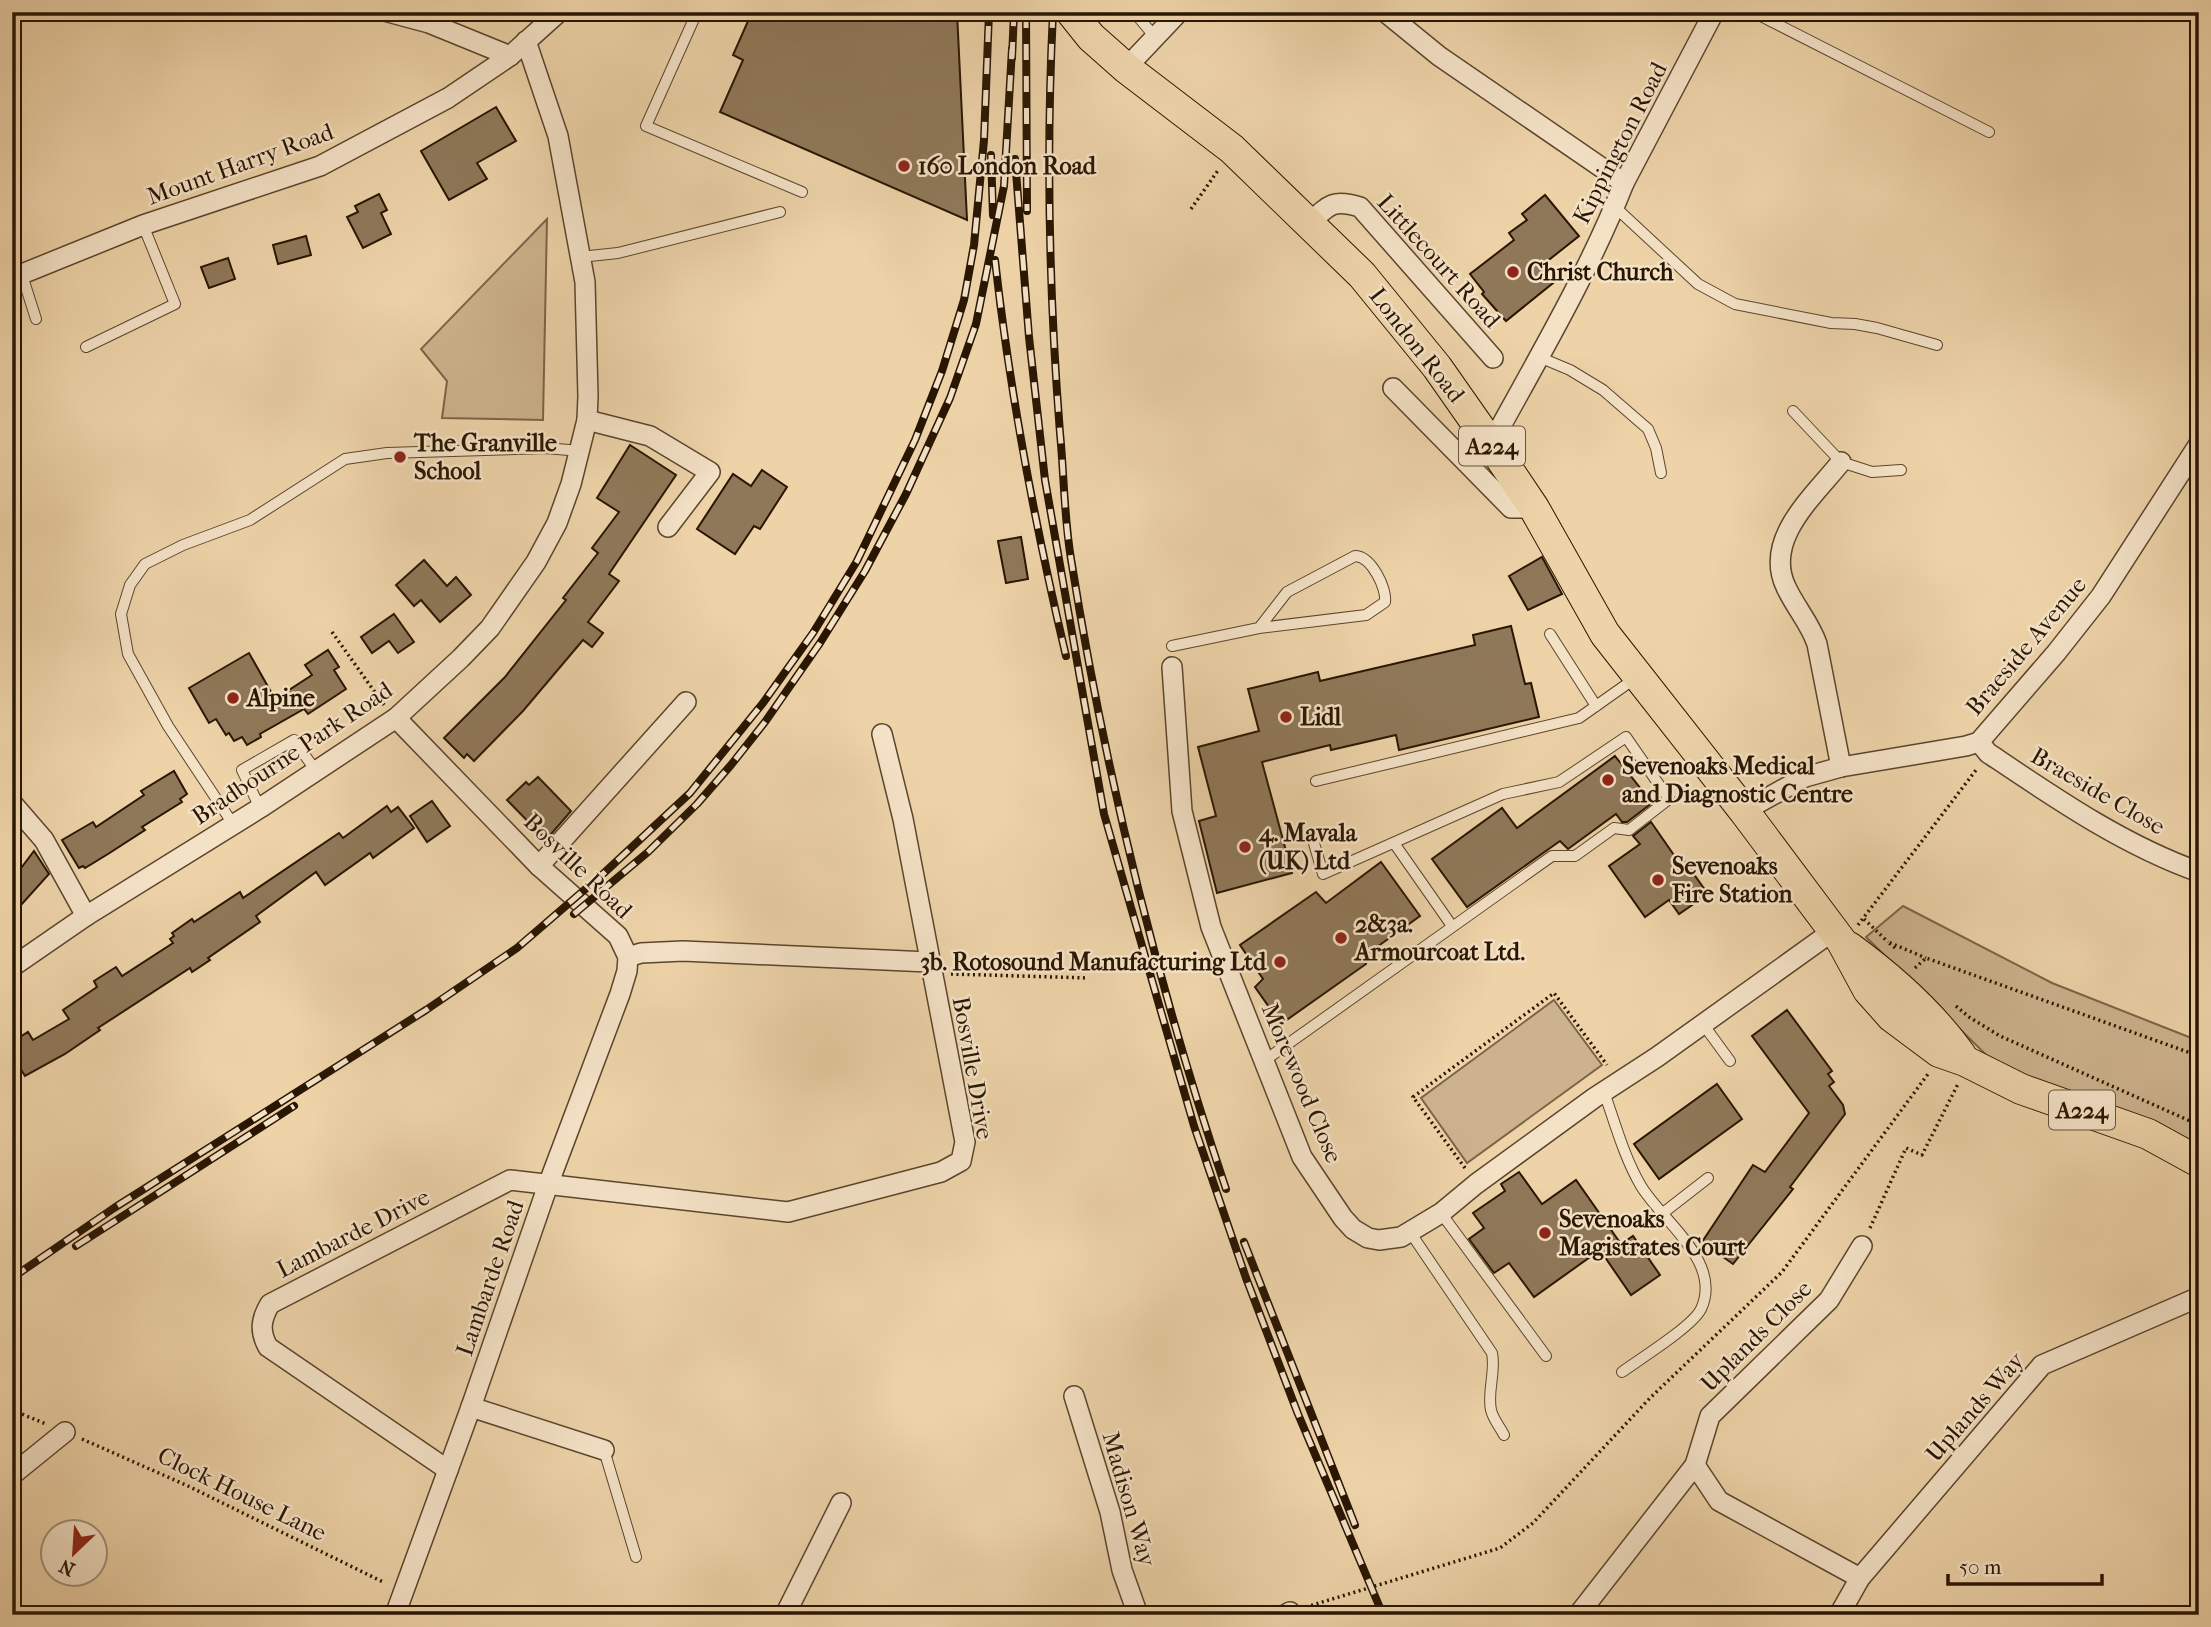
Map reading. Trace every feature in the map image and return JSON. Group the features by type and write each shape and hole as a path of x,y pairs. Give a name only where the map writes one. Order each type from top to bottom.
{"main road":[{"name":"London Road","path":"1074,13 1091,37 1126,68 1232,149 1310,223 1370,285 1437,367 1534,508 1605,634 1744,811 1838,938 1868,990 1892,1017 1939,1052 2021,1089 2148,1134 2199,1162"}],"street":[{"path":"388,12 429,23 510,56"},
{"name":"Mount Harry Road","path":"17,276 144,225 320,166 448,98 510,56 559,12"},
{"path":"1126,68 1180,12"},
{"path":"1385,12 1440,55 1624,183"},
{"name":"Kippington Road","path":"1490,444 1539,357 1615,208 1624,183 1714,12"},
{"name":"Bradbourne Park Road","path":"12,967 86,916 260,808 396,718 490,628 513,596 557,523 587,420 585,282 558,136 526,41"},
{"name":"Littlecourt Road","path":"1310,223 1327,206 1343,202 1360,207 1493,358"},
{"path":"1393,388 1511,508 1534,508"},
{"path":"587,420 650,436 710,472 668,527"},
{"name":"Braeside Avenue","path":"1744,811 1805,777 1841,767 1966,746 1983,748 2101,596 2199,444"},
{"path":"1841,462 1787,530 1780,554 1780,569 1785,586 1817,644 1841,767"},
{"name":"Morewood Close","path":"1172,667 1182,811 1211,927 1302,1157 1343,1218 1360,1234 1379,1240 1401,1237 1441,1213 1476,1184 1612,1087 1703,1024 1838,938"},
{"path":"539,866 686,702"},
{"name":"Bosville Road","path":"396,718 539,866 618,936 628,957 641,953 683,951 930,968"},
{"name":"Bosville Drive","path":"548,1185 788,1213 954,1167 961,1161 965,1142 903,819 882,734"},
{"name":"Braeside Close","path":"1983,748 2092,820 2141,847 2199,872"},
{"path":"12,803 44,840 86,916"},
{"name":"Lambarde Road","path":"395,1615 548,1185 620,994 628,957"},
{"name":"Lambarde Drive","path":"448,1470 268,1347 262,1336 263,1317 270,1304 510,1180 548,1185"},
{"name":"Uplands Close","path":"1578,1615 1695,1465 1710,1416 1829,1300 1862,1246"},
{"name":"Uplands Way","path":"1839,1615 1860,1578 2042,1365 2199,1297"},
{"name":"Madison Way","path":"1074,1396 1110,1512 1122,1570 1138,1615"},
{"path":"471,1407 604,1450"},
{"path":"12,1475 65,1432"},
{"path":"1695,1465 1719,1501 1860,1578"},
{"path":"785,1615 841,1503"}],"lane":[{"path":"696,12 646,126 802,192"},
{"path":"1133,12 1155,37"},
{"path":"1752,12 1989,132"},
{"path":"1615,208 1698,284 1735,304 1831,323 1877,328 1937,345"},
{"path":"579,257 618,253 780,212"},
{"path":"86,347 175,304 144,225"},
{"path":"17,276 36,318"},
{"path":"1539,357 1570,370 1603,390 1648,429 1656,448 1661,474"},
{"path":"1793,411 1841,462 1872,472 1900,470"},
{"path":"233,824 169,726 128,654 121,614 130,585 145,564 183,544 250,520 345,459 387,453 546,448 580,451"},
{"path":"1172,646 1259,628 1366,615 1385,602 1386,594 1368,561 1362,556 1356,556 1287,592 1259,628"},
{"path":"1550,634 1596,706"},
{"path":"1316,781 1579,718 1637,677"},
{"path":"1264,1061 1552,856 1575,856 1614,828 1629,830 1668,799 1626,737 1559,782 1503,794 1323,874 1311,833"},
{"path":"260,808 242,770 294,740 316,771"},
{"path":"1394,843 1452,926"},
{"path":"1703,1024 1730,1060"},
{"path":"1612,1087 1632,1168 1642,1187 1692,1249 1706,1282 1701,1311 1675,1334 1622,1372"},
{"path":"1662,1213 1709,1178"},
{"path":"1441,1213 1546,1356"},
{"path":"1410,1232 1492,1353 1492,1413 1504,1435"},
{"path":"604,1450 636,1557"}],"path":[{"path":"1191,209 1232,149"},
{"path":"332,632 378,699 396,718"},
{"path":"1838,938 1864,919 1983,748"},
{"path":"1864,919 1897,951"},
{"path":"1888,942 2199,1056"},
{"path":"1906,977 1926,958"},
{"path":"1906,959 1915,968"},
{"path":"930,968 1088,978"},
{"path":"1476,1184 1413,1097 1554,993 1612,1087"},
{"path":"1953,1003 1969,1017 2000,1036 2199,1125"},
{"path":"1862,1246 1906,1148 1922,1155 1966,1062"},
{"name":"Clock House Lane","path":"12,1410 188,1486 403,1591"}],"shaded area":[{"path":"547,219 543,420 442,418 447,381 421,349"},
{"path":"1903,906 2052,983 2199,1041 2199,1162 2021,1089 1866,937"},
{"path":"1554,1000 1602,1065 1467,1163 1421,1098"}],"building":[{"name":"160 London Road","path":"752,12 957,12 967,220 720,112 743,60 733,55"},
{"path":"496,107 516,141 477,163 487,179 449,200 421,151"},
{"path":"379,194 387,210 381,213 391,234 363,248 347,217 358,212 355,206"},
{"name":"Christ Church","path":"1545,195 1579,236 1545,263 1558,279 1506,321 1482,294 1484,292 1470,274 1514,240 1509,233 1527,220 1522,214"},
{"path":"306,236 311,255 278,264 273,245"},
{"path":"228,258 235,279 209,288 201,267"},
{"path":"630,445 676,475 609,574 619,581 588,622 603,633 592,647 583,640 523,711 474,761 467,754 464,758 444,738 505,677 566,600 563,598 598,553 592,548 619,512 597,498"},
{"path":"762,470 787,487 760,529 754,526 735,554 697,529 733,474 751,486"},
{"path":"1021,537 1028,579 1006,583 998,541"},
{"path":"1542,557 1562,594 1528,610 1509,576"},
{"path":"424,560 447,586 456,577 471,595 440,622 421,600 414,606 396,585"},
{"path":"394,614 414,642 398,653 389,641 372,653 361,637"},
{"path":"1511,626 1525,684 1531,683 1539,717 1399,750 1396,735 1331,750 1330,745 1262,762 1292,873 1217,893 1199,821 1216,816 1198,747 1259,731 1248,689 1318,672 1320,681 1475,645 1473,635"},
{"name":"Alpine","path":"328,650 339,667 334,670 346,689 308,714 304,709 260,734 261,737 247,745 242,737 234,741 229,733 226,735 216,719 209,723 189,688 249,653 275,699 312,675 305,665"},
{"path":"1615,756 1652,803 1627,822 1622,822 1616,814 1568,849 1560,841 1467,907 1432,859 1502,808 1517,828"},
{"path":"174,771 187,794 180,799 182,802 142,827 145,830 108,854 85,868 79,868 62,840 93,822 96,827 144,795 141,791"},
{"path":"538,777 571,811 546,840 507,800 526,782 529,785"},
{"path":"432,801 450,826 427,842 410,816"},
{"path":"387,806 391,812 398,807 414,828 373,858 370,853 325,885 316,872 256,916 260,922 208,958 210,960 192,972 190,968 98,1028 100,1030 65,1054 25,1076 12,1055 12,1042 28,1032 33,1040 69,1019 63,1010 97,987 94,981 116,967 122,976 173,943 170,939 174,936 172,933 192,919 194,922 240,892 243,898 339,833 343,838"},
{"name":"Sevenoaks Fire Station","path":"1651,822 1676,858 1680,855 1708,894 1679,914 1669,900 1645,917 1609,866 1640,844 1633,836"},
{"path":"34,851 49,874 22,904 12,897 12,880"},
{"name":"2&3a. Armourcoat Ltd.","path":"1381,862 1420,916 1363,957 1366,964 1281,1024 1255,987 1263,979 1240,945 1316,892 1326,903"},
{"path":"1787,1010 1832,1071 1828,1074 1834,1082 1829,1086 1843,1105 1845,1114 1790,1187 1793,1189 1733,1264 1702,1242 1753,1165 1765,1172 1809,1113 1752,1036"},
{"path":"1717,1084 1742,1119 1659,1179 1634,1144"},
{"name":"Sevenoaks Magistrates Court","path":"1519,1172 1542,1204 1576,1180 1621,1244 1633,1236 1660,1275 1631,1295 1600,1250 1534,1297 1509,1263 1494,1273 1469,1239 1484,1228 1473,1213 1505,1191 1501,1184"}],"railway":[{"path":"12,1278 114,1208 426,1010 517,948 604,873 690,793 763,703 813,633 857,561 915,440 942,371 964,300 974,245 984,140 989,12"},
{"path":"1012,58 1014,12"},
{"path":"1026,12 1027,211"},
{"path":"1053,12 1049,170 1051,275 1065,511 1071,559 1100,718 1135,877 1177,1034 1226,1189"},
{"path":"574,914 648,852 697,804 765,722 820,643 865,571 906,494 950,398 976,324 1004,186 1012,49"},
{"path":"991,155 993,215"},
{"path":"1015,159 1029,337 1045,480 1104,814 1194,1126 1246,1278 1298,1414 1383,1615"},
{"path":"995,260 1024,459 1066,656"},
{"path":"76,1246 294,1106"},
{"path":"1244,1242 1355,1525"}],"place":[{"name":"160 London Road","path":"904,166"},
{"name":"Christ Church","path":"1513,272"},
{"name":"The Granville School","path":"400,457"},
{"name":"Alpine","path":"233,698"},
{"name":"Lidl","path":"1286,717"},
{"name":"Sevenoaks Medical and Diagnostic Centre","path":"1608,780"},
{"name":"4. Mavala (UK) Ltd","path":"1245,847"},
{"name":"Sevenoaks Fire Station","path":"1658,880"},
{"name":"2&3a. Armourcoat Ltd.","path":"1341,938"},
{"name":"3b. Rotosound Manufacturing Ltd","path":"1280,962"},
{"name":"Sevenoaks Magistrates Court","path":"1545,1233"}]}
